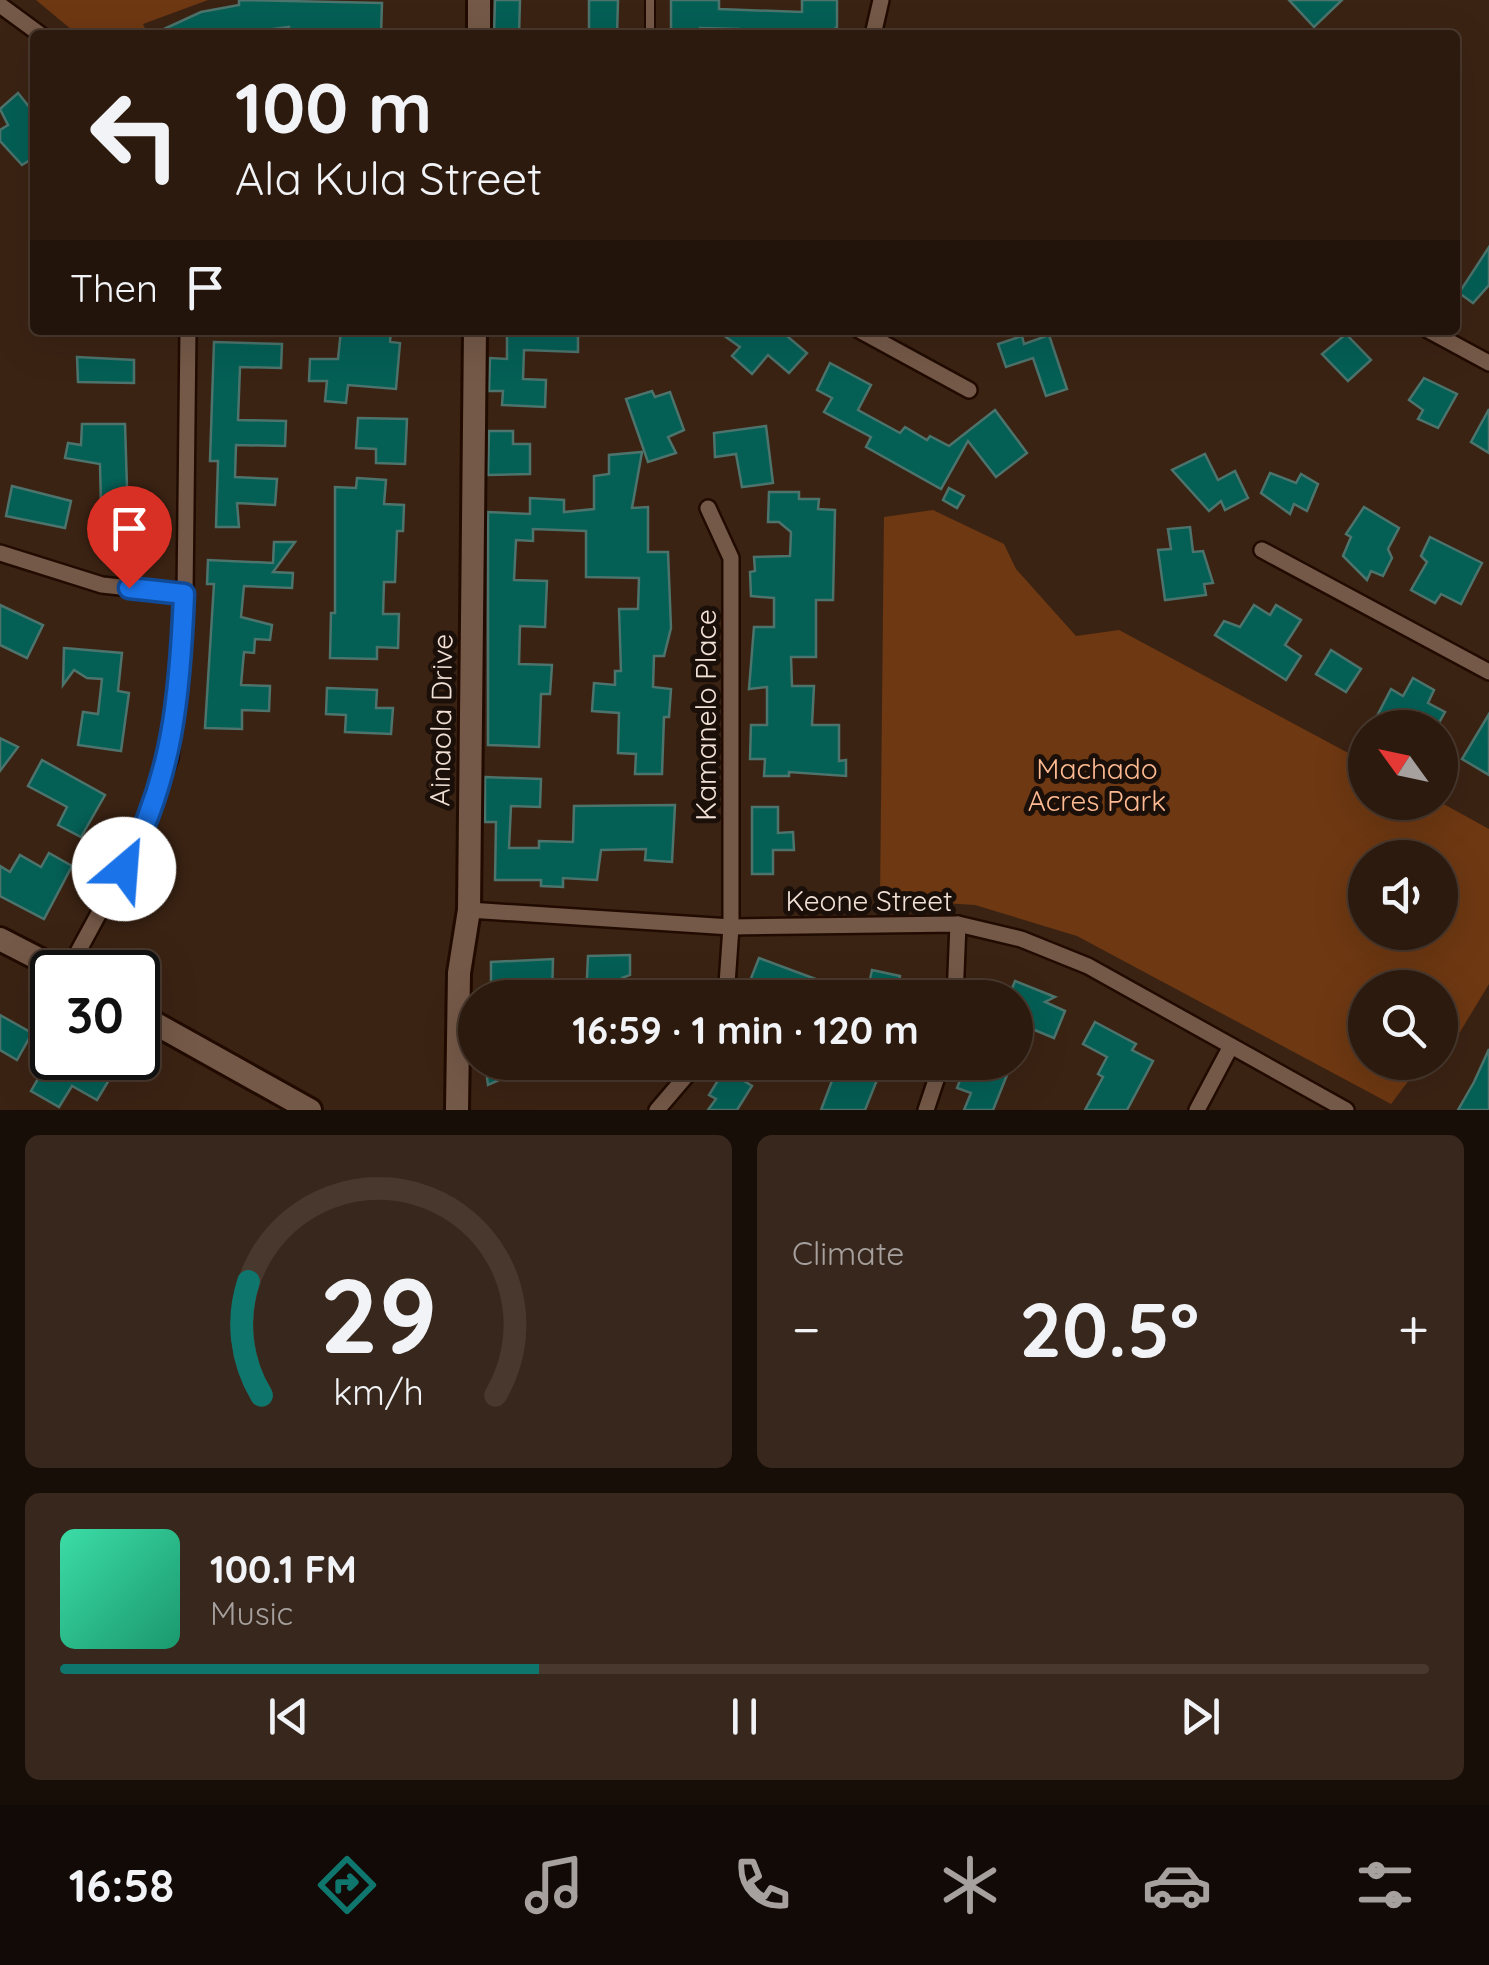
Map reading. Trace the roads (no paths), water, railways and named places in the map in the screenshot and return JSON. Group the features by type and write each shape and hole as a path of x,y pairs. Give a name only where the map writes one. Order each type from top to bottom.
{"street":[{"path":"478,30 479,0"},
{"path":"874,30 881,0"},
{"path":"0,5 33,30"},
{"path":"78,950 142,834 170,758 184,594 188,335"},
{"name":"Ainaola Drive","path":"457,1110 459,973 469,910 475,335"},
{"path":"867,335 969,390"},
{"path":"1437,335 1489,364"},
{"name":"Kamanelo Place","path":"708,508 731,558 731,928 727,980"},
{"path":"1262,550 1489,672"},
{"path":"0,553 102,585 184,594"},
{"name":"Keone Street","path":"469,910 731,928 958,924 1021,939 1088,966 1346,1110"},
{"path":"956,980 958,924"},
{"path":"0,940 30,955"},
{"path":"160,1026 310,1110"},
{"path":"1197,1110 1231,1046"},
{"path":"657,1110 683,1080"},
{"path":"926,1110 936,1080"}],"lane":[{"path":"650,0 650,30"}],"park label":[{"name":"Machado Acres Park","path":"1097,785"}]}
